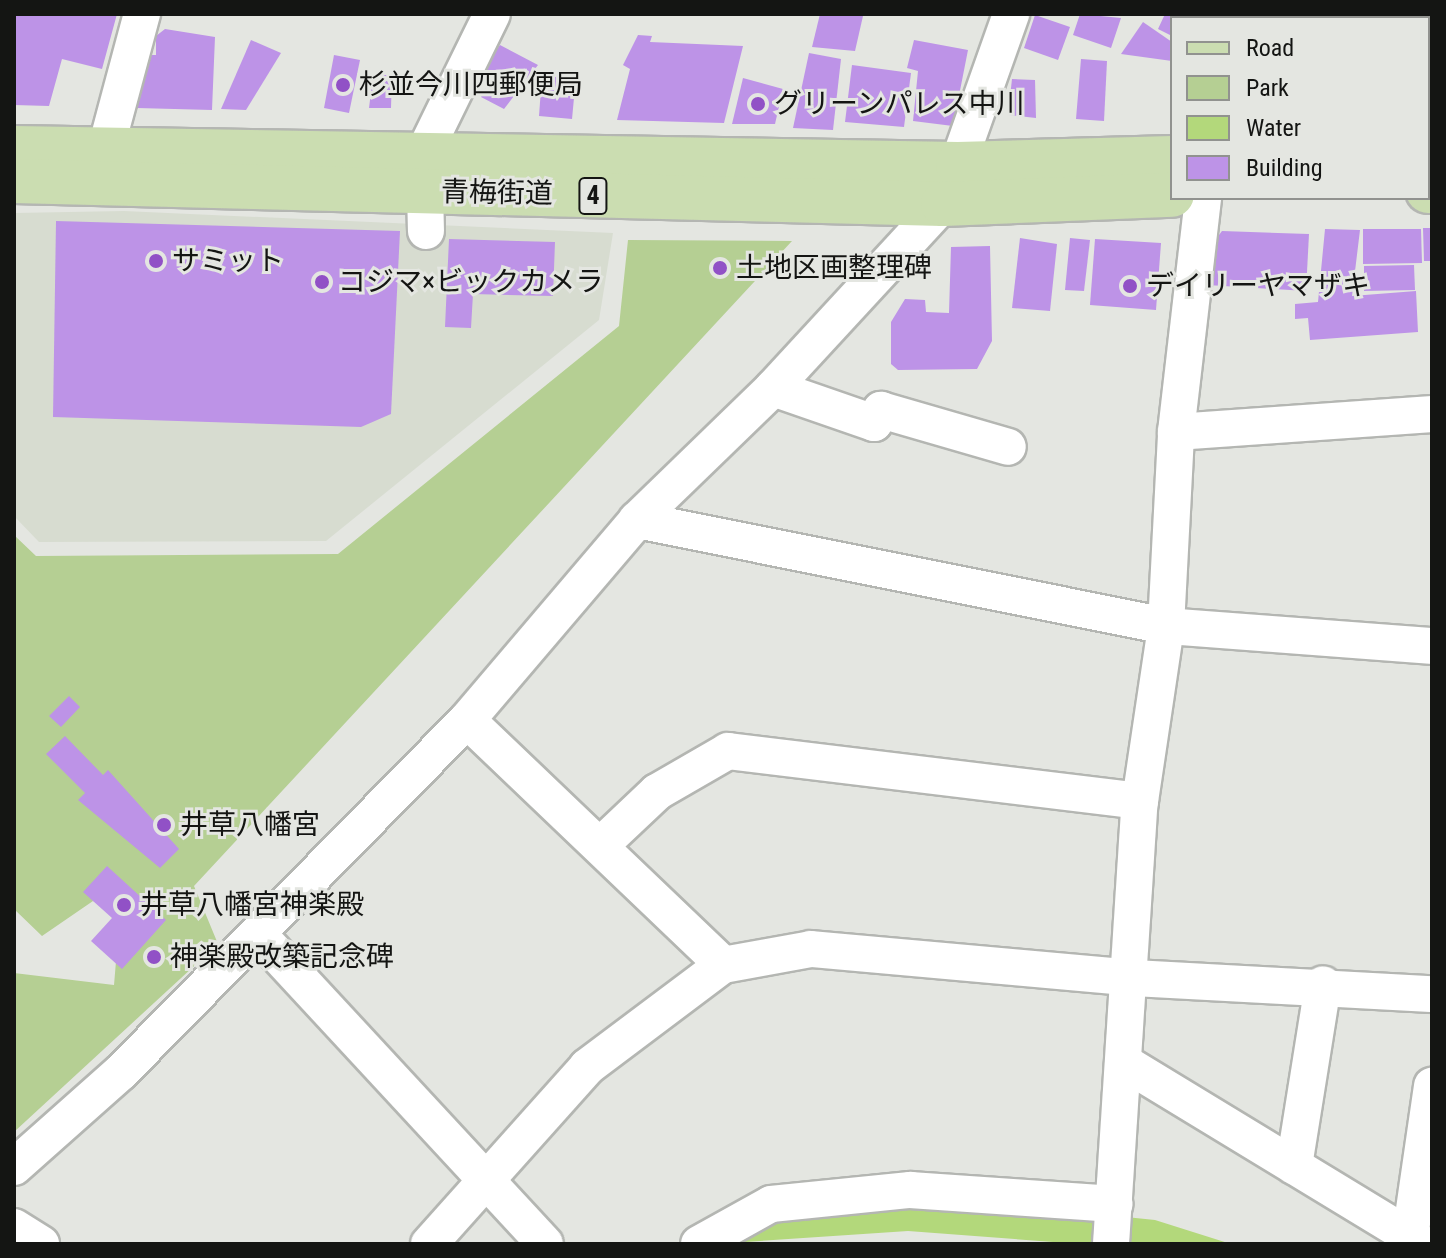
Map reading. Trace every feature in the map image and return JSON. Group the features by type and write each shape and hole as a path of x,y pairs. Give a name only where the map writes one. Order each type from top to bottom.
{"main road":[{"name":"青梅街道","path":"14,148 106,148 431,201 958,164 1170,158"},
{"name":"青梅街道","path":"14,181 431,201 943,204 1170,195"}],"street":[{"path":"106,148 142,14"},
{"path":"431,201 492,14"},
{"path":"958,164 1011,14"},
{"path":"1111,1244 1128,1065 1140,801 1166,626 1176,432 1203,200"},
{"path":"14,1167 258,934 467,720 637,520 773,388 943,204"},
{"path":"773,388 874,423 881,410 1008,447"},
{"path":"1176,432 1432,414"},
{"path":"637,520 1166,626 1432,646"},
{"path":"467,720 723,965"},
{"path":"601,845 657,792 728,751 1140,801"},
{"path":"258,934 489,1177 545,1244"},
{"path":"429,1244 587,1067 723,965 811,949 1133,978 1323,984 1432,994"},
{"path":"1294,1166 1323,984"},
{"path":"1128,1065 1416,1240 1432,1086"},
{"path":"699,1244 771,1204 910,1190 1117,1194"},
{"path":"14,1227 41,1244"}],"shaded area":[{"path":"124,211 613,233 599,320 326,541 39,542 14,516 14,213"}],"green space":[{"name":"井草八幡宮","path":"628,240 792,241 194,886 218,944 14,1132 14,973 114,985 120,914 93,901 42,936 14,909 14,535 36,556 338,554 619,326"}],"water":[{"path":"903,1194 1155,1220 1231,1244 1080,1244 908,1231 715,1244 783,1209"}],"building":[{"path":"14,14 117,14 102,69 62,59 49,106 14,105"},
{"path":"820,14 863,16 855,51 812,47"},
{"path":"1080,14 1121,18 1111,48 1073,35"},
{"path":"1165,14 1204,14 1170,16 1170,35 1158,29"},
{"path":"1035,15 1070,27 1058,60 1024,48"},
{"path":"1143,22 1170,41 1170,61 1121,54"},
{"path":"165,29 215,37 212,110 137,108 145,55 156,55 156,36"},
{"path":"1430,32 1432,32 1430,106"},
{"path":"638,35 652,36 650,42 743,46 724,123 617,120 630,69 623,65"},
{"path":"251,40 281,53 246,110 221,109"},
{"path":"914,40 968,50 953,126 913,121 918,71 907,68"},
{"path":"500,45 538,65 504,109 481,97 487,86 479,74"},
{"path":"809,53 841,59 833,130 793,128"},
{"path":"334,55 360,60 349,113 324,108"},
{"path":"1081,59 1107,61 1104,121 1076,119"},
{"path":"852,65 911,73 904,127 845,122"},
{"path":"373,75 392,75 391,108 369,108"},
{"path":"542,75 576,77 572,119 539,116"},
{"name":"グリーンパレス中川","path":"743,78 783,89 775,124 732,124"},
{"path":"1012,79 1035,80 1036,118 1008,115"},
{"path":"56,221 400,231 391,414 361,427 53,417"},
{"path":"1423,228 1432,228 1432,261 1424,261"},
{"path":"1325,229 1360,230 1352,296 1416,291 1418,332 1310,340 1308,318 1295,319 1295,304 1318,302"},
{"path":"1363,229 1421,229 1422,263 1363,264"},
{"path":"1222,231 1309,234 1306,291 1207,285 1209,248"},
{"path":"1020,238 1057,244 1050,311 1012,308"},
{"path":"1070,238 1090,240 1084,291 1065,290"},
{"path":"449,239 555,242 553,296 473,294 471,328 445,327"},
{"path":"1095,239 1161,243 1156,310 1090,305"},
{"path":"990,246 992,341 977,369 898,370 891,364 891,322 905,299 925,300 926,312 949,313 951,247"},
{"path":"1414,265 1415,290 1364,291 1364,266"},
{"path":"69,696 80,707 61,727 49,716"},
{"path":"65,736 103,775 108,770 179,849 160,868 78,800 85,793 46,754"},
{"name":"井草八幡宮神楽殿","path":"107,866 166,920 122,969 91,941 112,918 83,892"}],"place":[{"name":"杉並今川四郵便局","path":"343,85"},
{"name":"グリーンパレス中川","path":"758,104"},
{"name":"サミット","path":"156,261"},
{"name":"土地区画整理碑","path":"720,268"},
{"name":"コジマ×ビックカメラ","path":"322,282"},
{"name":"デイリーヤマザキ","path":"1130,286"},
{"name":"井草八幡宮","path":"164,825"},
{"name":"井草八幡宮神楽殿","path":"124,905"},
{"name":"神楽殿改築記念碑","path":"154,957"}]}
